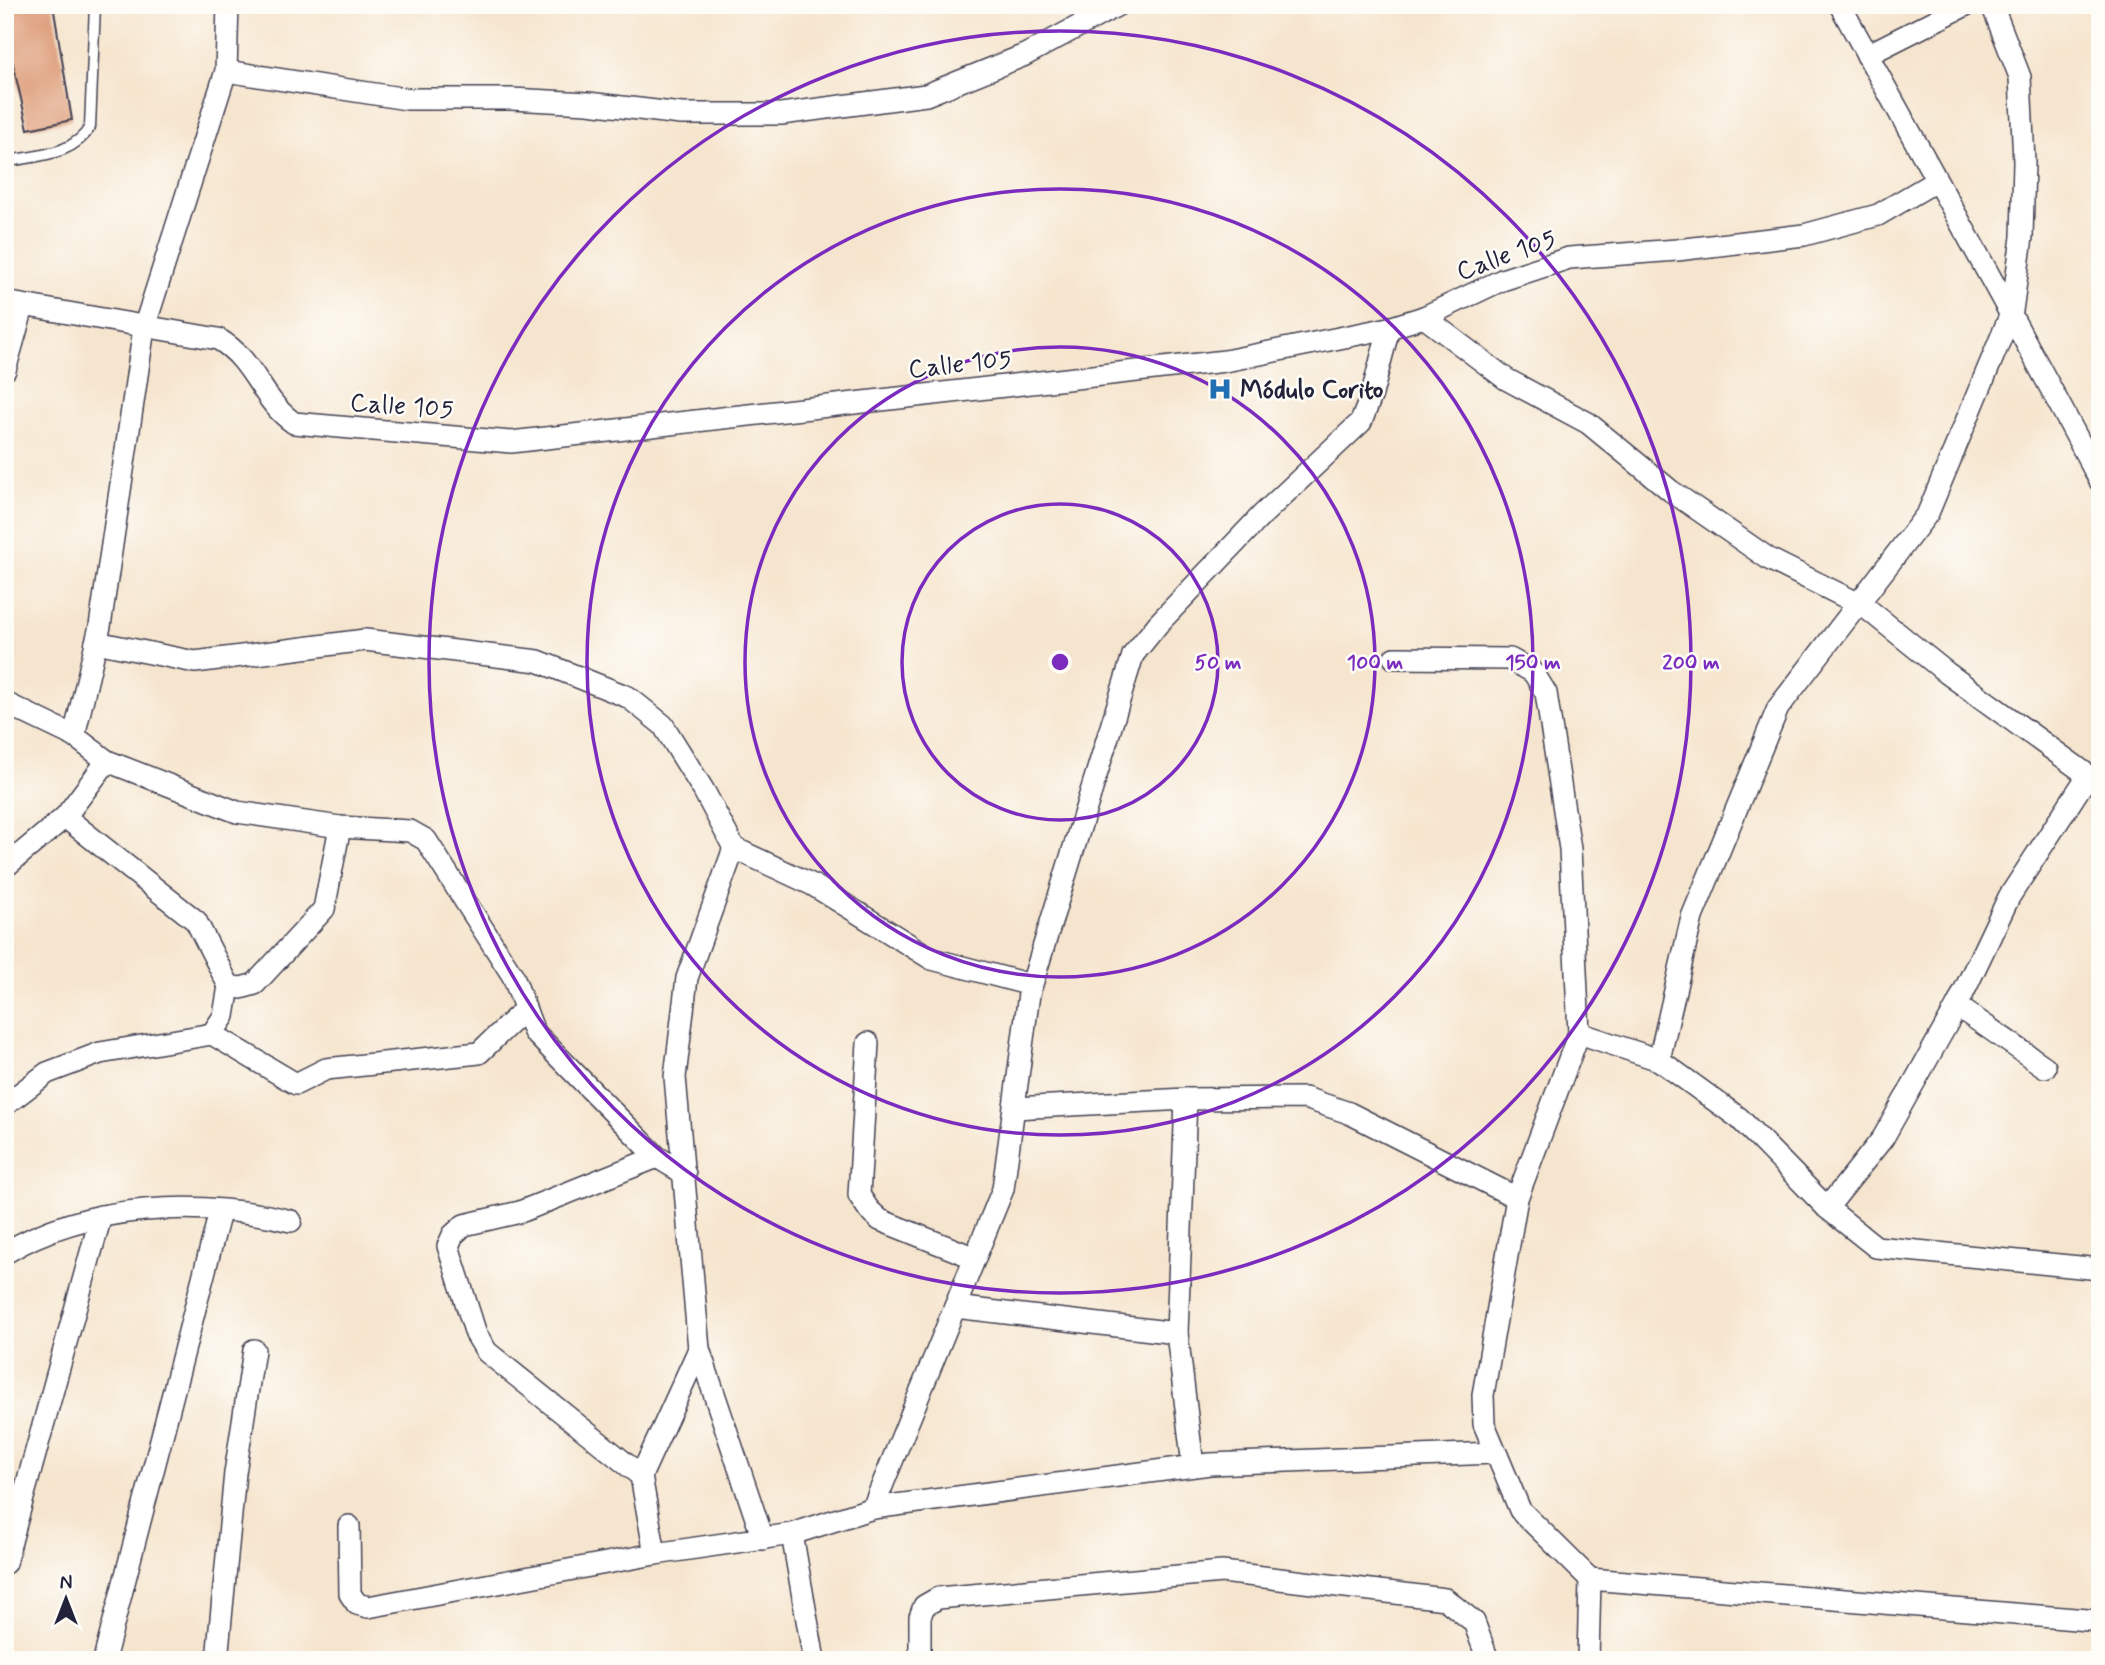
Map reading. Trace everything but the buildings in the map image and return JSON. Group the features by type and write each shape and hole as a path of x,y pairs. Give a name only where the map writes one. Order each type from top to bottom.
{"street":[{"path":"74,736 96,642 144,328 226,71 228,5"},
{"path":"226,71 407,99 510,99 588,103 681,114 781,114 926,95 1024,55 1118,5"},
{"path":"1840,5 2011,311 2100,481"},
{"path":"1867,55 1966,5"},
{"path":"1659,1060 1692,917 1778,708 1856,603 1928,513 2011,311 2022,225 2024,162 2020,77 1992,5"},
{"name":"Calle 105","path":"14,305 218,339 237,350 281,414 294,423 510,442 1225,361 1389,328 1424,317 1502,281 1569,258 1676,250 1804,235 1878,215 1936,181"},
{"path":"5,370 14,305"},
{"path":"1424,317 1506,380 1588,424 1671,491 1769,559 1856,603 2093,781 2009,897 1957,1006 1883,1138 1827,1208"},
{"path":"873,1508 1003,1188 1031,985 1133,655 1158,624 1262,515 1361,422 1372,394 1389,328"},
{"path":"96,642 195,662 365,640 538,661 628,697 663,725 704,791 734,848 813,885 932,959 1031,985"},
{"path":"1394,659 1510,659 1533,672 1546,693 1570,849 1579,1033 1517,1198 1483,1395 1484,1424 1520,1510 1590,1579 2100,1622"},
{"path":"5,703 74,736 107,761 237,812 340,827 411,831 426,840 513,976 534,1032 657,1157 685,1174"},
{"path":"5,867 65,817 107,761"},
{"path":"65,817 196,921 229,986 224,1016 212,1034"},
{"path":"229,986 241,988 255,984 324,909 340,827"},
{"path":"734,848 687,978 675,1077 699,1349 763,1539"},
{"path":"1957,1006 2045,1067"},
{"path":"5,1105 47,1073 100,1052 212,1034 296,1084 326,1069 479,1052 525,1009"},
{"path":"1579,1033 1659,1060 1739,1118 1827,1208 1876,1247 2100,1269"},
{"path":"868,1044 859,1195 880,1220 975,1258"},
{"path":"1014,1108 1186,1099 1305,1098 1349,1113 1517,1198"},
{"path":"1186,1099 1177,1332 1193,1466"},
{"path":"641,1475 487,1352 476,1334 448,1246 453,1235 464,1226 520,1212 657,1157"},
{"path":"5,1253 24,1241 101,1216 166,1209 262,1214 291,1221"},
{"path":"104,1660 220,1212"},
{"path":"5,1563 101,1216"},
{"path":"954,1307 1177,1332"},
{"path":"655,1554 641,1475 699,1349"},
{"path":"217,1660 235,1473 254,1350"},
{"path":"349,1526 350,1594 357,1604 368,1607 655,1554 792,1534 873,1508 1193,1466 1495,1453"},
{"path":"792,1534 814,1660"},
{"path":"920,1660 920,1617 925,1606 938,1598 1222,1572 1445,1599 1474,1622 1488,1660"},
{"path":"1588,1660 1590,1579"}],"lane":[{"path":"5,162 72,148 90,127 95,5"}],"place":[{"name":"Módulo Corito","path":"1220,389"}]}
